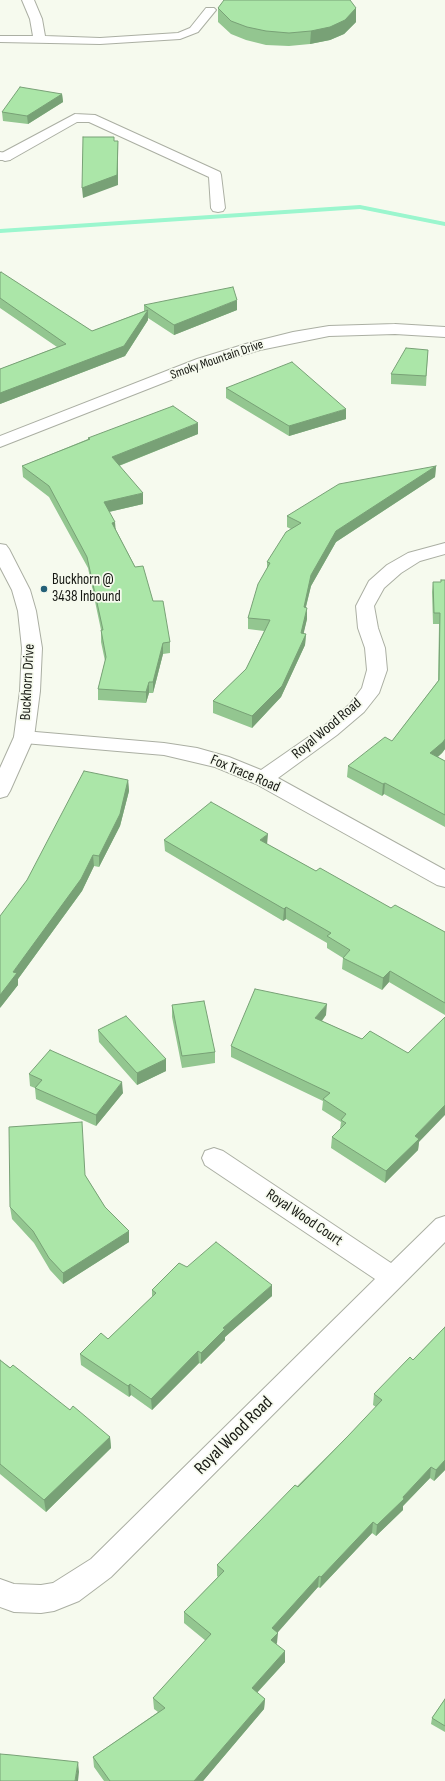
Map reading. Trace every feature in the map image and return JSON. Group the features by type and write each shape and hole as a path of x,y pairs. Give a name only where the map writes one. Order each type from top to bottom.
{"street":[{"name":"Smoky Mountain Drive","path":"0,442 203,362 255,346 293,337 329,331 395,329 445,332"},
{"name":"Royal Wood Road","path":"263,779 330,731 356,708 372,689 377,670 375,648 368,628 365,606 376,585 394,569 414,557 445,548"},
{"name":"Buckhorn Drive","path":"0,549 21,590 27,611 32,648 30,691 24,737 0,791"},
{"name":"Fox Trace Road","path":"24,737 164,749 197,754 222,762 263,779 445,880"},
{"name":"Royal Wood Court","path":"214,1158 394,1278"},
{"name":"Royal Wood Road","path":"0,1592 14,1598 41,1599 54,1597 69,1591 101,1568 445,1226"}],"lane":[{"path":"28,0 36,19 40,41"},
{"path":"0,39 100,41 180,36 194,30 210,10"},
{"path":"2,156 70,120 75,118 91,118 215,174 218,208"}],"building":[{"path":"224,0 350,0 356,8 345,20 330,27 311,31 289,33 266,31 247,27 231,21 218,8"},
{"path":"20,87 62,94 27,116 2,112"},
{"path":"83,137 114,137 114,141 118,141 117,175 82,188"},
{"path":"1,272 92,331 148,310 124,346 0,393 0,369 66,344 0,298"},
{"path":"233,287 237,300 174,325 144,305"},
{"path":"406,348 428,350 426,376 391,374"},
{"path":"292,362 346,409 289,426 226,388"},
{"path":"173,406 198,423 112,457 143,493 104,502 115,522 112,523 135,567 143,566 153,601 163,601 170,642 163,643 153,682 149,682 146,692 98,689 106,657 101,630 103,630 87,557 49,486 22,466 90,439 88,438"},
{"path":"436,466 336,531 311,575 304,607 307,608 301,633 306,634 282,686 252,716 213,701 246,669 270,620 248,618 258,584 270,563 267,562 286,532 301,523 287,516 339,484"},
{"path":"441,580 445,580 445,739 430,753 445,761 445,815 385,783 383,784 348,766 385,737 392,741 439,680 440,613 434,613 433,582 441,582"},
{"path":"84,771 128,780 120,814 99,856 93,855 81,879 13,972 17,973 0,995 0,916 27,880"},
{"path":"211,802 268,834 260,840 316,871 320,868 391,908 395,905 445,932 445,1003 390,971 383,978 343,958 350,950 327,936 331,933 286,907 284,909 164,840"},
{"path":"255,989 327,1004 315,1018 362,1039 370,1031 408,1053 445,1017 445,1105 415,1136 419,1139 386,1171 332,1137 346,1123 341,1120 346,1114 323,1099 330,1093 231,1046"},
{"path":"204,1001 215,1052 182,1056 172,1005"},
{"path":"126,1016 166,1059 137,1073 98,1030"},
{"path":"50,1050 122,1082 96,1115 35,1088 42,1080 29,1074"},
{"path":"82,1122 85,1175 105,1207 129,1231 63,1273 49,1258 33,1231 10,1207 9,1127"},
{"path":"216,1242 272,1285 223,1328 225,1329 201,1353 198,1351 151,1399 130,1384 128,1386 80,1354 101,1333 108,1339 156,1293 152,1290 179,1263 187,1267"},
{"path":"445,1327 445,1460 436,1470 431,1467 403,1497 404,1499 377,1525 373,1522 321,1577 319,1576 272,1628 278,1633 271,1640 285,1651 252,1688 265,1699 194,1781 110,1781 93,1757 165,1708 153,1698 211,1634 184,1612 224,1571 217,1565 295,1485 298,1487 348,1436 382,1400 374,1394 410,1357 413,1360"},
{"path":"0,1360 10,1368 13,1365 70,1410 73,1406 110,1437 44,1500 0,1464"},
{"path":"445,1699 445,1726 432,1718"},
{"path":"0,1754 78,1762 75,1781 0,1781"}],"waterway":[{"path":"0,231 360,207 445,224"}],"place":[{"name":"Buckhorn @ 3438 Inbound","path":"44,589"}]}
